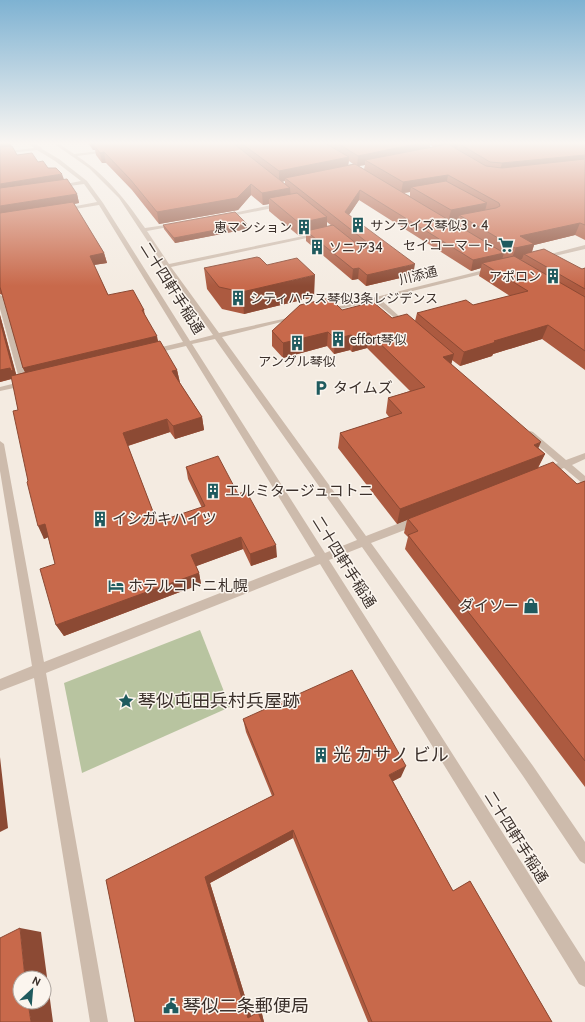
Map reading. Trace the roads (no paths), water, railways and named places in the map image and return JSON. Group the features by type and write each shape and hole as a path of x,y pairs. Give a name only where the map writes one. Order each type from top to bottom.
{"street":[{"name":"二十四軒手稲通","path":"91,191 323,558 585,978"},
{"name":"二十四軒手稲通","path":"115,191 121,197 216,336 528,771 585,856"},
{"path":"55,210 100,203"},
{"path":"214,217 284,204"},
{"path":"144,230 183,223"},
{"path":"167,266 327,233"},
{"path":"533,260 585,247"},
{"name":"川添通","path":"322,311 499,268"},
{"path":"0,297 27,382 0,389"},
{"path":"375,298 416,333"},
{"path":"144,354 298,316"},
{"path":"521,426 585,481"},
{"path":"0,444 99,1022"},
{"path":"536,475 585,456"},
{"path":"0,685 428,517"}],"place":[{"name":"サンライズ琴似3・4","path":"358,225"},
{"name":"恵マンション","path":"304,227"},
{"name":"セイコーマート","path":"506,245"},
{"name":"ソニア34","path":"317,247"},
{"name":"アポロン","path":"553,276"},
{"name":"シティハウス琴似3条レジデンス","path":"238,298"},
{"name":"effort琴似","path":"338,339"},
{"name":"アングル琴似","path":"297,343"},
{"name":"タイムズ","path":"321,388"},
{"name":"エルミタージュコトニ","path":"213,491"},
{"name":"イシガキハイツ","path":"100,519"},
{"name":"ホテルコトニ札幌","path":"116,586"},
{"name":"ダイソー","path":"531,606"},
{"name":"琴似屯田兵村兵屋跡","path":"126,701"},
{"name":"光 カサノ ビル","path":"321,755"},
{"name":"琴似二条郵便局","path":"171,1006"}]}
